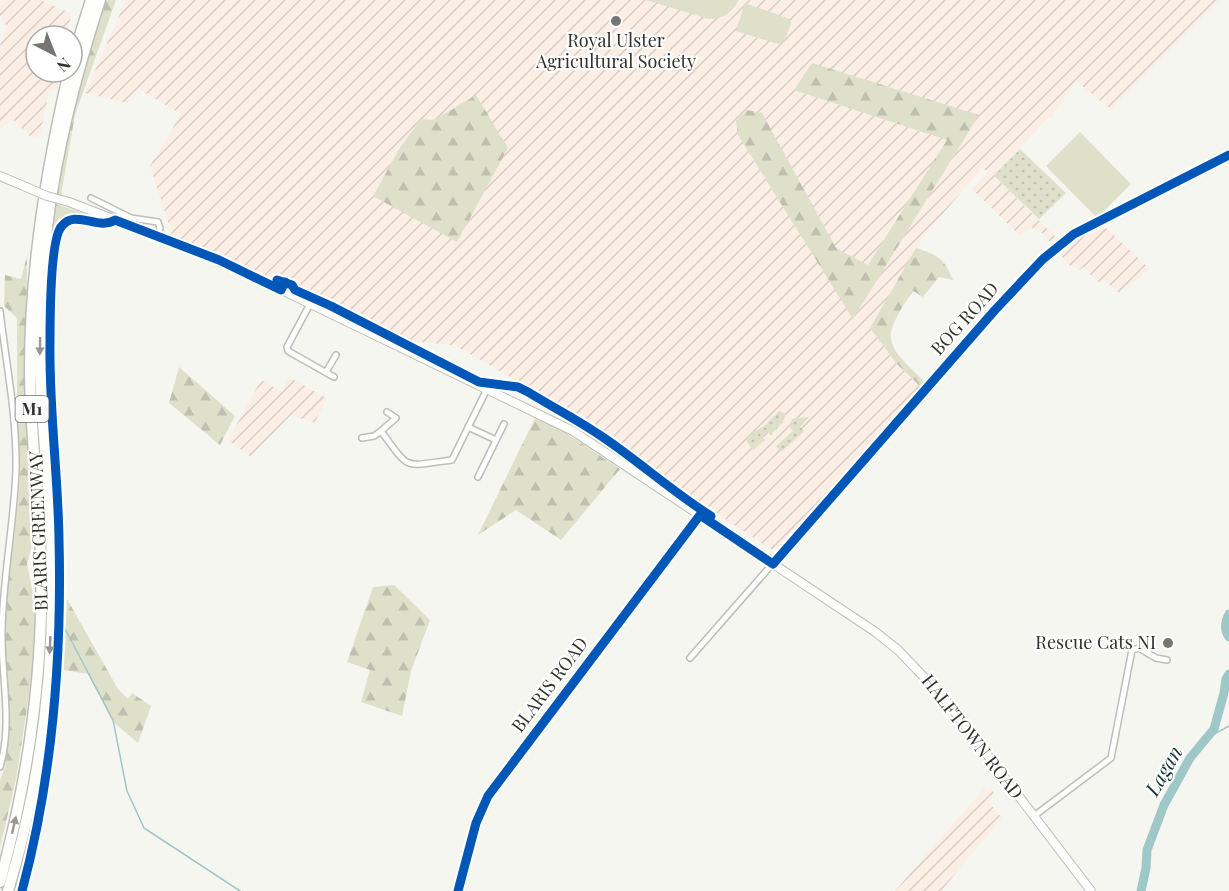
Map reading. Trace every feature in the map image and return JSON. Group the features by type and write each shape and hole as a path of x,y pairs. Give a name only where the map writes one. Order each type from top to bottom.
{"highway":[{"path":"83,24 91,0"},
{"name":"M1","path":"8,891 37,773 48,688 51,641 51,530 39,372 45,246 66,121 80,63 100,0"},
{"name":"M1","path":"0,882 18,808 37,689 41,562 30,370 32,293 42,206 66,84"}],"street":[{"name":"BOG ROAD","path":"690,658 1043,259 1074,234 1229,154"},
{"name":"HALFTOWN ROAD","path":"0,176 47,196 69,202 219,260 573,431 888,641 908,658 964,723 1091,891"},
{"name":"HALFTOWN ROAD","path":"91,198 131,218 158,222 160,228 158,237"},
{"path":"310,304 287,347 288,351 334,377"},
{"path":"0,310 16,467 4,590 2,632 6,738 0,767"},
{"path":"326,372 336,355"},
{"path":"381,431 401,459 407,463 419,466 452,460 487,389"},
{"path":"362,438 381,431 396,418 387,412"},
{"path":"478,477 504,424"},
{"path":"468,427 496,440"},
{"name":"BLARIS ROAD","path":"458,891 476,823 488,796 700,515"},
{"name":"HALFTOWN ROAD","path":"1034,816 1111,758 1132,650 1139,648 1156,658 1167,660"}],"shaded area":[{"path":"3,0 41,0 72,14 69,24 24,24 24,84 59,84 58,88 49,92 39,139 31,137 13,120 0,130 0,45 7,26 0,18 0,6"},
{"path":"126,0 1219,0 1111,109 1076,81 1052,117 1048,118 994,176 1060,241 1054,246 1039,230 1036,231 1031,227 1020,236 972,189 988,172 982,168 923,237 871,328 896,363 921,387 778,547 772,550 701,503 609,433 454,345 410,341 321,298 173,237 150,166 181,114 139,89 127,103 85,93"},
{"path":"1103,225 1150,269 1119,293 1105,281 1098,282 1083,267 1080,270 1069,265 1057,250"},
{"path":"289,377 327,398 315,423 291,415 251,457 228,440 261,380 282,392"},
{"path":"985,787 988,790 991,788 995,795 988,801 1002,818 941,891 895,891"}],"green space":[{"path":"105,0 116,0 75,115 61,195 57,194 73,111 81,84 84,84 84,73"},
{"path":"646,0 739,0 726,14 709,19"},
{"path":"745,3 790,19 791,24 784,42 778,44 736,31"},
{"path":"812,63 979,115 853,319 738,135 736,121 747,110 762,113 836,248 868,265 947,140 794,90"},
{"path":"476,95 508,148 457,242 373,196 399,149 421,119 434,120"},
{"path":"1080,132 1131,184 1097,218 1046,166"},
{"path":"1020,149 1066,193 1039,219 994,176"},
{"path":"55,204 101,221 75,214 61,221 53,240 47,365 50,424 48,424 45,359 50,235"},
{"path":"916,248 939,258 947,267 953,280 939,277 923,297 913,291 891,332 891,341 895,349 926,383 921,387 896,363 870,328"},
{"path":"27,256 26,414 32,508 31,549 27,564 35,604 32,676 16,779 0,848 0,780 5,767 9,731 5,667 6,592 20,480 17,423 17,318 4,306 5,275 21,279"},
{"path":"179,367 235,416 220,445 169,403"},
{"path":"779,411 786,414 783,422 771,435 768,432 762,437 765,440 753,450 747,442 748,436 765,425"},
{"path":"809,417 800,427 804,431 781,452 776,446 793,431 790,427 792,419"},
{"path":"535,418 560,429 620,469 561,540 516,510 478,535"},
{"path":"394,585 430,620 411,671 402,716 361,702 370,670 347,662 373,587"},
{"path":"67,599 118,689 128,699 132,693 151,706 138,743 112,721 88,674 64,670"}],"waterway":[{"name":"Lagan","path":"1229,614 1226,626 1229,637"},
{"path":"63,625 113,720 127,791 144,828 240,891"},
{"name":"Lagan","path":"1141,891 1147,850 1164,805 1190,758 1214,729 1229,674"},
{"path":"1209,737 1229,726"}],"cycle path":[{"path":"458,891 476,823 488,796 700,515 773,564 995,310 1043,259 1074,234 1229,155"},
{"name":"BLARIS GREENWAY","path":"22,891 41,804 57,672 60,584 50,333 53,265 57,235 61,227 73,219 101,223 115,220 219,260 281,290 285,282"},
{"path":"277,280 292,285 295,290 479,382 518,387 528,392 597,433 711,516"}],"place":[{"name":"Royal Ulster Agricultural Society","path":"616,21"},
{"name":"Rescue Cats NI","path":"1168,643"}]}
